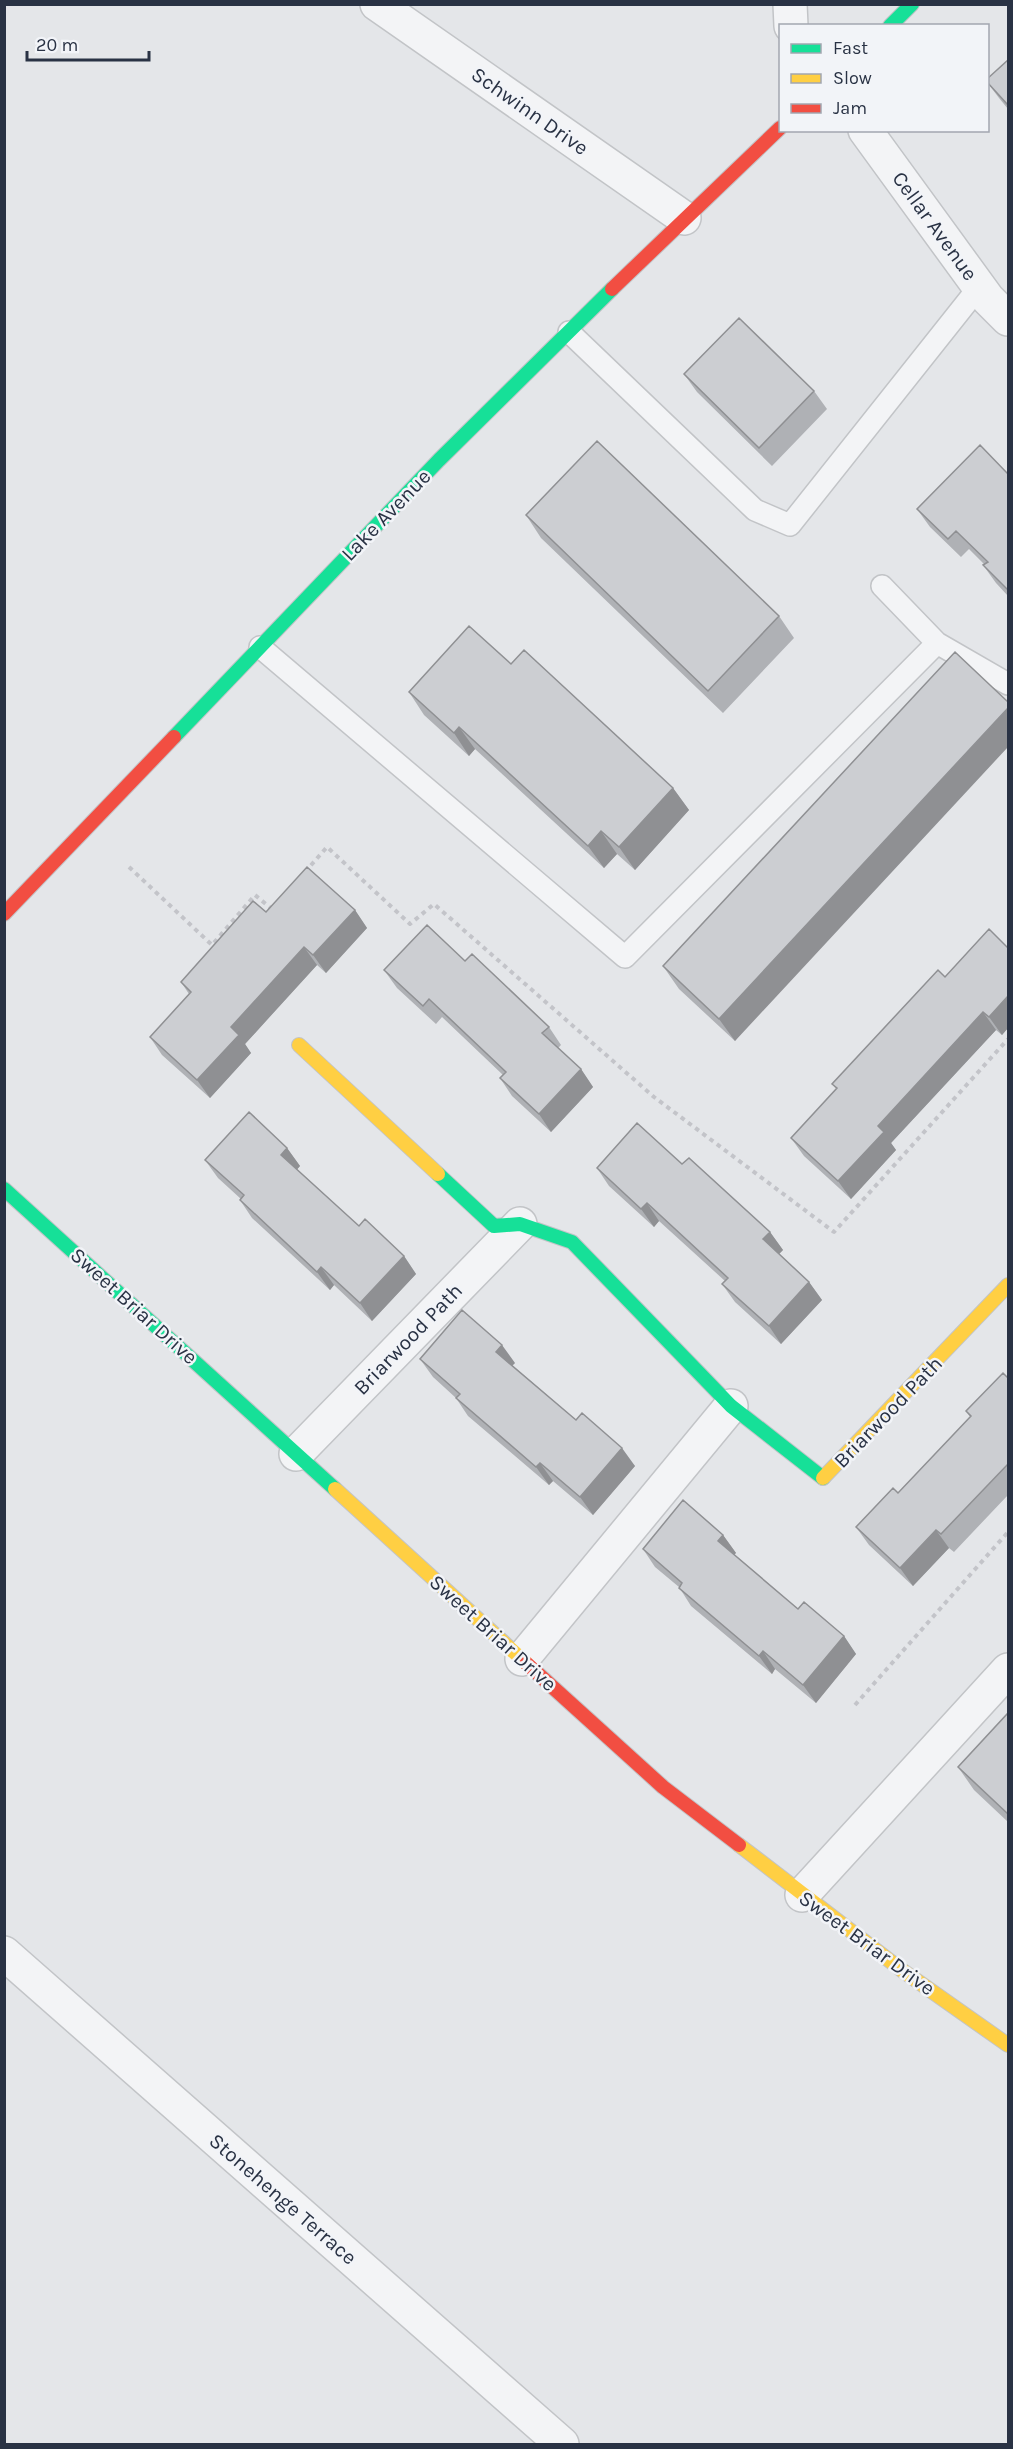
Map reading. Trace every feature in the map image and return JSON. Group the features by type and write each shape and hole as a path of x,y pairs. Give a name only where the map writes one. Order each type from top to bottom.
{"street":[{"name":"Schwinn Drive","path":"377,4 684,218"},
{"path":"790,4 791,24"},
{"path":"892,24 912,4"},
{"name":"Lake Avenue","path":"4,914 439,460 684,218 779,129"},
{"name":"Cellar Avenue","path":"866,132 988,299 1008,319"},
{"name":"Briarwood Path","path":"299,1045 494,1226 520,1224 572,1242 731,1406 824,1479 1008,1286"},
{"name":"Sweet Briar Drive","path":"4,1189 663,1787 903,1971 1008,2045"},
{"name":"Briarwood Path","path":"296,1454 520,1224"},
{"path":"522,1659 731,1406"},
{"path":"802,1895 1008,1670"},
{"name":"Stonehenge Terrace","path":"4,1953 562,2445"}],"lane":[{"path":"569,332 755,510 790,525 979,287"},
{"path":"882,586 938,643 1008,684"},
{"path":"260,646 626,957 938,643"}],"path":[{"path":"303,874 327,847 410,924 435,903 654,1096 834,1232 1008,1039"},
{"path":"129,867 212,945 255,895 272,911 280,902"},
{"path":"855,1705 1008,1532"}],"building":[{"path":"1008,60 1008,105 989,84 989,77"},
{"path":"739,318 814,391 759,448 684,374"},
{"path":"597,441 779,616 708,691 526,515"},
{"path":"980,445 1008,474 1008,590 983,565 988,562 956,531 948,539 917,509"},
{"path":"469,626 511,664 524,650 673,788 619,847 601,831 588,846 459,727 454,733 409,692"},
{"path":"955,652 1008,702 1008,708 719,1019 663,966"},
{"path":"307,867 355,910 313,955 304,947 231,1027 239,1035 197,1080 150,1037 191,992 181,982 253,901 266,912"},
{"path":"427,925 465,961 472,954 549,1027 542,1033 581,1069 539,1114 500,1078 506,1072 429,999 423,1006 384,970"},
{"path":"989,929 1008,948 1008,996 989,1017 983,1012 878,1126 884,1132 838,1181 791,1138 837,1088 832,1084 938,970 945,977"},
{"path":"249,1112 287,1148 281,1155 359,1226 365,1219 404,1256 360,1303 321,1267 317,1272 240,1200 244,1195 205,1160"},
{"path":"637,1123 682,1164 689,1158 770,1232 763,1239 809,1282 769,1326 722,1284 728,1278 647,1203 641,1209 597,1168"},
{"path":"462,1310 502,1345 496,1352 576,1420 582,1413 622,1448 580,1497 540,1463 536,1467 456,1398 460,1394 420,1359"},
{"path":"1003,1373 1008,1378 1008,1464 941,1534 936,1530 900,1568 856,1527 893,1488 898,1493 971,1416 966,1411"},
{"path":"683,1500 723,1535 718,1541 798,1609 804,1602 844,1636 803,1685 763,1651 759,1656 679,1588 682,1583 643,1549"},
{"path":"1008,1713 1008,1814 958,1767"}],"traffic: fast":[{"path":"892,24 912,4"},
{"path":"174,737 439,460 612,289"},
{"path":"438,1174 494,1226 520,1224 572,1242 731,1406 823,1478"},
{"path":"4,1189 335,1489"}],"traffic: slow":[{"path":"299,1045 438,1174"},
{"path":"823,1478 1008,1285"},
{"path":"335,1489 526,1663"},
{"path":"739,1845 903,1971 1008,2045"}],"traffic: jam":[{"path":"612,289 779,129"},
{"path":"4,914 174,737"},
{"path":"526,1663 663,1787 739,1845"}]}
